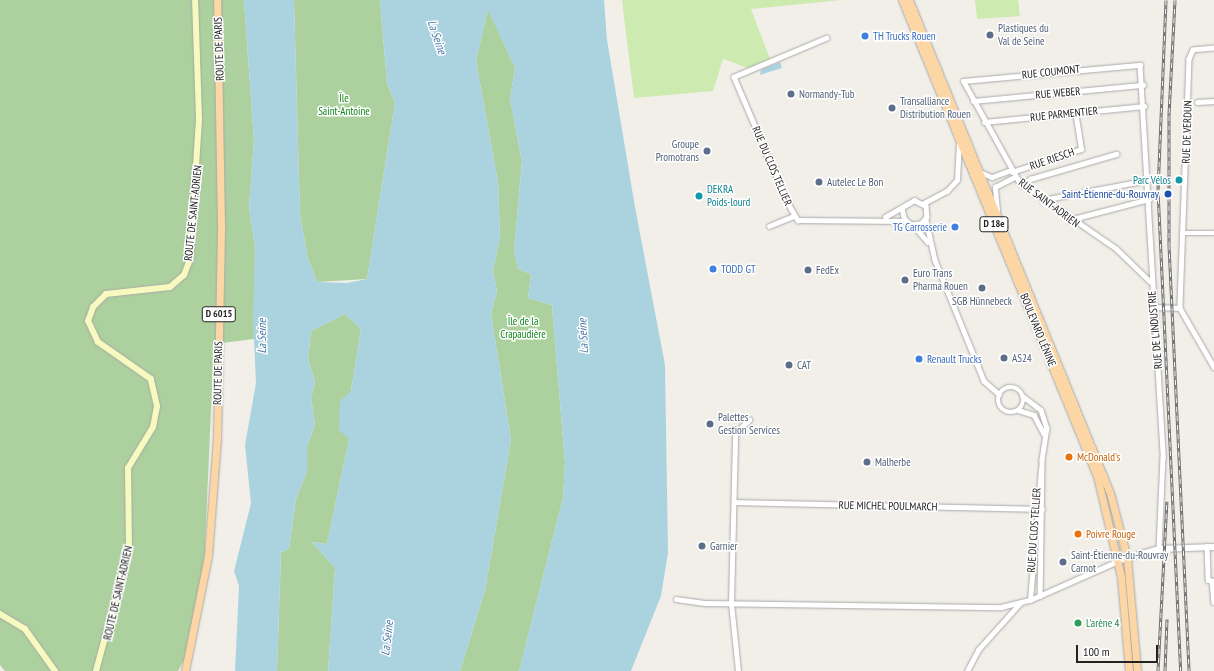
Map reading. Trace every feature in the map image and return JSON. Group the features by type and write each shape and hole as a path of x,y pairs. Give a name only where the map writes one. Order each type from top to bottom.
{"main road":[{"name":"ROUTE DE SAINT-ADRIEN","path":"96,671 116,605 129,548 128,468 153,427 158,406 151,379 98,342 88,321 93,306 106,294 170,287 184,275 190,259 199,118 195,0"},
{"name":"ROUTE DE PARIS","path":"185,671 208,556 217,439 221,224 217,0"},
{"name":"BOULEVARD LÉNINE","path":"902,0 1092,462 1118,560 1129,671"},
{"name":"BOULEVARD LÉNINE","path":"910,0 1102,470 1126,558"},
{"name":"D 18e","path":"1126,558 1137,671"},
{"path":"0,614 30,634 55,671"}],"street":[{"name":"RUE DU CLOS TELLIER","path":"827,38 734,77 794,216 801,220 883,218 905,221 914,226 929,243"},
{"name":"RUE DE VERDUN","path":"1180,308 1190,53 1214,48"},
{"name":"RUE COUMONT","path":"963,82 1139,64"},
{"name":"RUE DE L'INDUSTRIE","path":"1139,64 1143,85 1150,199 1154,271 1150,282 1154,307 1162,457 1159,549"},
{"name":"RUE SAINT-ADRIEN","path":"963,82 1013,173 1022,185 1069,220 1116,249 1150,282"},
{"name":"RUE WEBER","path":"973,101 1143,85"},
{"path":"1197,102 1214,102"},
{"name":"RUE PARMENTIER","path":"984,122 1144,106"},
{"name":"RUE RIESCH","path":"1013,173 1080,149 1075,113"},
{"path":"924,203 947,192 957,180 960,162 957,136"},
{"path":"1022,185 1037,176 1116,154"},
{"path":"980,172 992,177 1013,173"},
{"path":"998,214 996,187 1013,173"},
{"path":"1042,200 1148,180"},
{"path":"1069,220 1150,199"},
{"name":"RUE DU CLOS TELLIER","path":"883,218 902,210 911,200 924,203 927,209 926,220 929,243 984,381 999,394 1002,409 1018,410 1034,415 1044,434"},
{"path":"902,210 905,221"},
{"path":"770,226 794,216"},
{"path":"914,226 926,220"},
{"path":"1183,233 1214,233"},
{"path":"1154,307 1180,308 1214,368"},
{"name":"RUE DU CLOS TELLIER","path":"999,394 1012,387 1041,410 1047,428 1044,434 1035,509 1030,600"},
{"path":"1018,410 1024,397"},
{"path":"738,671 731,603 735,434 749,420"},
{"name":"RUE DU CLOS TELLIER","path":"1040,596 1042,460"},
{"name":"RUE MICHEL POULMARCH","path":"734,502 1042,509"},
{"path":"1207,546 1208,580 1213,581 1214,602"},
{"path":"676,599 731,603 993,607 1030,600 1118,560 1159,549 1207,546 1214,547"},
{"path":"967,671 978,650 1020,603"}],"green space":[{"path":"0,0 244,0 254,141 249,207 255,247 254,339 214,344 204,567 185,658 178,671 5,671 0,665"},
{"name":"Île Saint-Antoine","path":"294,0 380,0 387,83 395,103 367,279 317,282 308,259 300,215"},
{"path":"622,0 841,0 751,9 770,59 748,68 723,59 713,91 634,98"},
{"path":"975,0 1018,0 1020,16 977,19"},
{"name":"Île de la Crapaudière","path":"488,9 515,68 510,99 522,161 514,251 518,269 531,274 528,298 552,305 565,463 563,498 519,671 460,671 485,590 511,440 491,314 497,291 493,271 500,237 498,182 476,61"},
{"path":"345,314 361,329 351,391 349,439 327,544 312,542 335,568 328,671 277,671 281,552 289,549 296,499 307,471 307,446 315,425 311,398 315,382 308,359 311,331"}],"water":[{"name":"La Seine","path":"244,0 294,0 300,215 308,259 317,282 347,283 367,279 395,103 387,83 380,0 604,0 607,40 635,207 665,365 668,553 661,596 631,671 519,671 563,498 565,463 552,305 528,298 531,274 518,269 514,251 522,161 510,99 515,68 488,10 476,61 498,182 500,237 493,271 497,291 491,314 511,440 485,590 460,671 328,671 335,568 312,542 327,544 349,439 339,430 340,401 351,391 361,329 345,314 311,331 308,359 315,382 311,398 315,425 307,446 307,471 296,499 289,549 281,552 277,671 235,671 239,586 234,571 251,503 245,445 256,383 253,318 255,247 249,207 254,141"},
{"path":"780,62 782,68 760,75 761,70"}],"railway":[{"path":"1166,0 1158,190 1181,671"},
{"path":"1175,0 1169,116 1169,245 1189,671"},
{"path":"1158,671 1167,501"},
{"path":"1165,671 1167,619"}],"place":[{"name":"Plastiques du Val de Seine","path":"990,35"},
{"name":"TH Trucks Rouen","path":"865,36"},
{"name":"Normandy-Tub","path":"791,94"},
{"name":"Transalliance Distribution Rouen","path":"892,108"},
{"name":"Groupe Promotrans","path":"707,151"},
{"name":"Parc Vélos","path":"1179,180"},
{"name":"Autelec Le Bon","path":"819,182"},
{"name":"Saint-Étienne-du-Rouvray","path":"1168,194"},
{"name":"DEKRA Poids-lourd","path":"699,196"},
{"name":"TG Carrosserie","path":"955,227"},
{"name":"TODD GT","path":"713,269"},
{"name":"FedEx","path":"808,270"},
{"name":"Euro Trans Pharma Rouen","path":"905,280"},
{"name":"SGB Hünnebeck","path":"982,288"},
{"name":"AS24","path":"1004,358"},
{"name":"Renault Trucks","path":"919,359"},
{"name":"CAT","path":"789,365"},
{"name":"Palettes Gestion Services","path":"710,424"},
{"name":"McDonald's","path":"1069,457"},
{"name":"Malherbe","path":"867,462"},
{"name":"Poivre Rouge","path":"1078,534"},
{"name":"Garnier","path":"702,546"},
{"name":"Saint-Étienne-du-Rouvray Carnot","path":"1063,562"},
{"name":"L'arène 4","path":"1078,623"}]}
